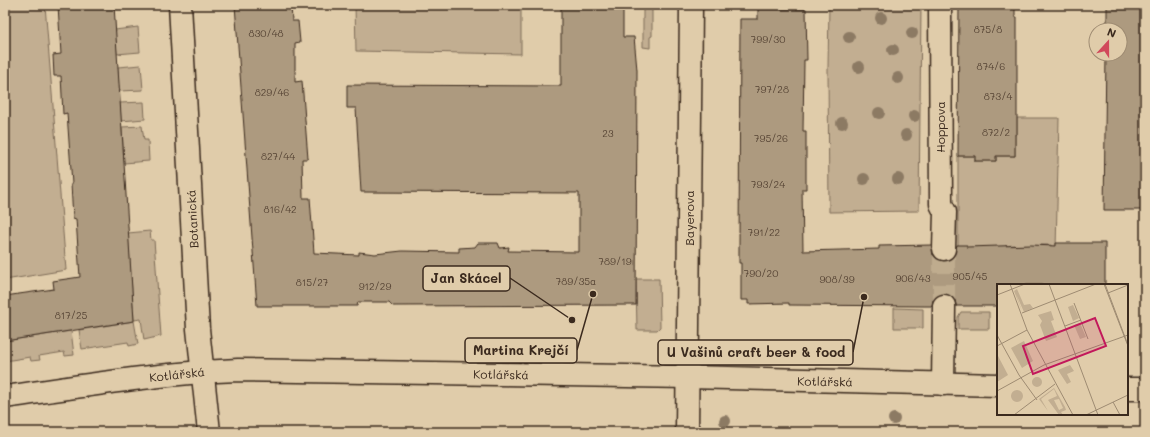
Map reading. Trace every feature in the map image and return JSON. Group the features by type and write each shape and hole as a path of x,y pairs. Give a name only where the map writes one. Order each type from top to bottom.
{"street":[{"name":"Botanická","path":"180,5 198,329 209,432"},
{"name":"Bayerova","path":"687,432 691,5"},
{"name":"Hoppova","path":"940,5 941,204 945,212 944,249"},
{"path":"943,384 944,306"},
{"name":"Kotlářská","path":"5,397 203,371 238,370 688,377 997,385"},
{"path":"1128,389 1145,389"}],"shaded area":[{"path":"5,5 45,5 66,270 5,280"},
{"path":"355,5 521,5 521,54 356,51"},
{"path":"643,5 652,5 652,36 650,37 650,48 643,47"},
{"path":"829,5 921,5 919,211 829,212"},
{"path":"138,27 140,52 117,54 115,30"},
{"path":"141,65 143,90 119,91 118,67"},
{"path":"144,102 145,119 121,121 120,103"},
{"path":"1017,118 1059,118 1056,249 1051,249 1051,245 1041,245 1041,249 1015,249 1014,245 1005,246 1005,249 966,249 958,245 958,156 975,156 975,161 996,161 996,156 1015,156"},
{"path":"142,126 144,140 148,140 149,161 124,163 122,127"},
{"path":"150,231 151,240 154,240 161,336 144,340 141,319 134,320 128,233"},
{"path":"636,279 659,279 660,327 657,330 637,330"},
{"path":"894,308 923,309 923,328 894,328"},
{"path":"961,312 989,312 989,329 958,329 958,317"},
{"path":"134,321 138,344 129,346 128,342 82,349 79,330"},
{"path":"71,331 74,355 65,356 64,352 39,356 40,360 31,361 30,357 5,361 5,341"}],"building":[{"path":"58,5 114,5 134,321 5,341 5,296 54,289 53,281 80,277 76,219 73,218 67,113 63,114 61,76 54,76 53,55 61,54"},
{"path":"235,5 291,5 292,21 298,21 300,42 295,43 295,82 302,81 308,159 302,159 303,198 310,198 314,253 359,255 359,252 375,254 402,251 459,252 459,248 475,247 478,243 498,243 500,248 509,247 508,251 579,252 579,193 361,192 356,108 347,108 347,85 561,86 561,5 623,5 623,37 634,37 637,70 636,305 393,306 389,302 358,302 357,306 257,306"},
{"path":"959,5 1015,5 1015,17 1017,17 1017,134 1015,134 1015,156 996,156 996,161 975,161 975,156 958,156"},
{"path":"1107,5 1145,5 1145,210 1104,210 1106,62 1128,62 1128,22 1107,22"},
{"path":"758,9 806,9 807,60 804,60 803,131 806,131 806,189 802,189 803,251 879,249 879,246 932,245 933,255 938,260 944,261 950,260 954,256 957,245 967,245 967,247 1031,245 1056,246 1056,243 1105,243 1105,284 997,284 997,306 956,306 955,300 950,295 945,294 938,295 933,300 932,306 789,305 789,303 748,304 748,300 741,300 741,263 739,263 740,19 758,19"}],"tunnel":[{"path":"944,249 944,306"}],"place":[{"name":"Martina Krejčí","path":"593,294"},
{"name":"U Vašinů craft beer & food","path":"864,297"},
{"name":"Jan Skácel","path":"572,320"}]}
